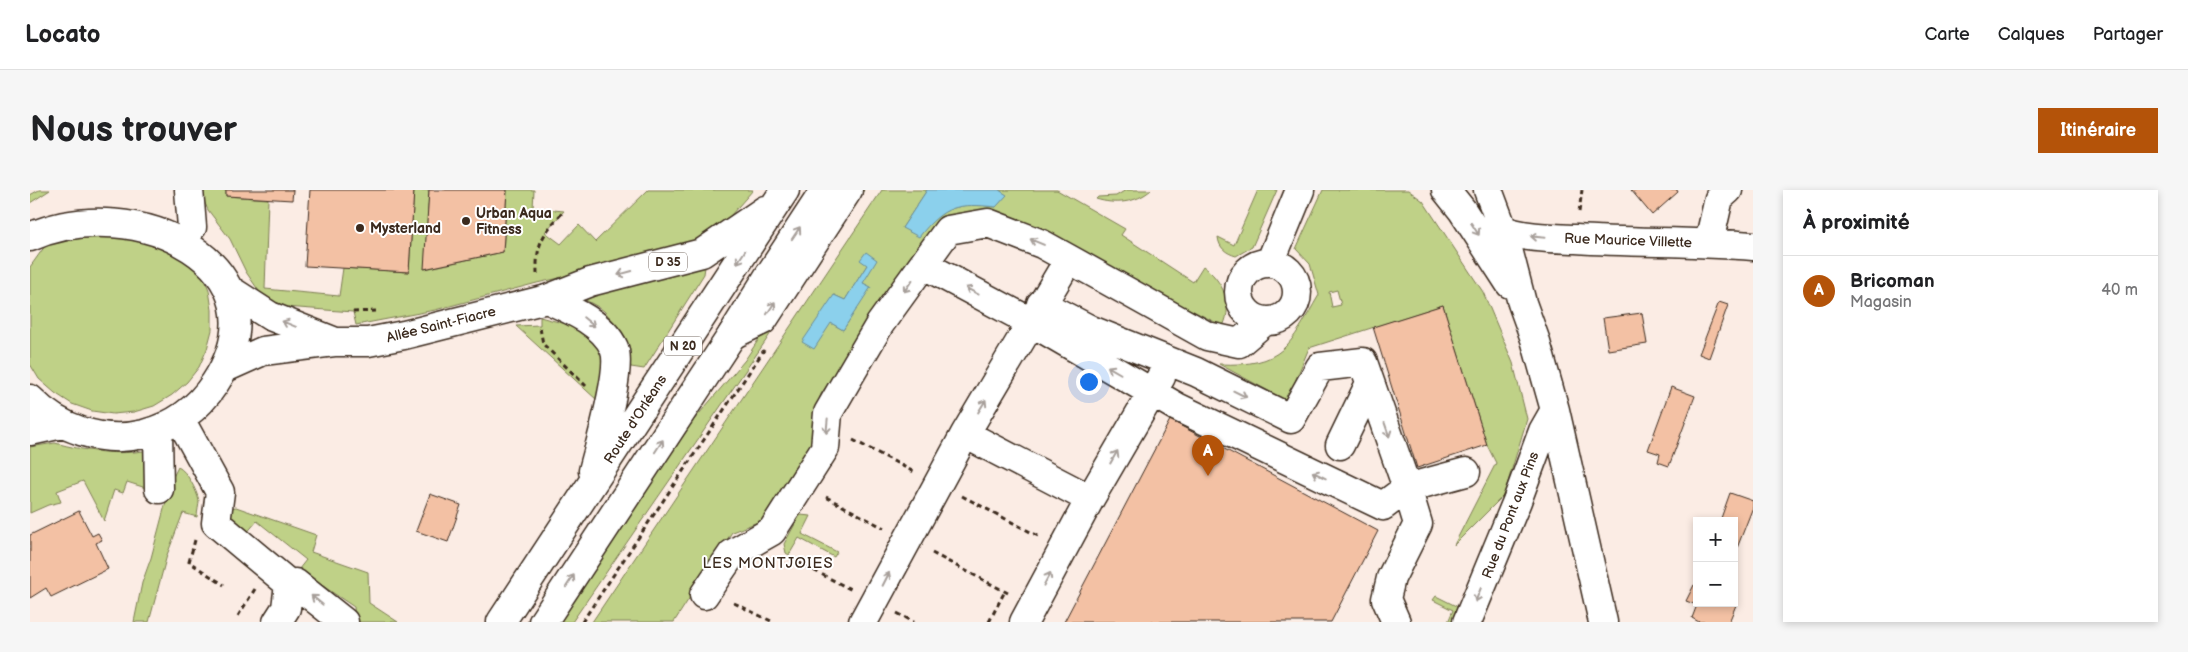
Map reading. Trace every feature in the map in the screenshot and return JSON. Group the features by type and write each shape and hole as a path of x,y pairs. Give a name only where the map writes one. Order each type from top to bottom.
{"street":[{"path":"190,190 192,227"},
{"name":"N 20","path":"543,622 732,336 825,190"},
{"path":"732,336 763,320 848,190"},
{"path":"1270,263 1300,190"},
{"path":"1446,190 1462,210 1522,303"},
{"path":"1488,190 1503,230 1522,303 1535,339 1555,410 1602,622"},
{"path":"1709,242 1719,198 1728,190"},
{"name":"D 35","path":"542,291 590,282 702,253 781,196"},
{"name":"Route d'Orléans","path":"501,622 781,196"},
{"path":"30,236 54,217 81,205 111,200 140,203 168,211 192,227 218,256 233,292 235,331 225,368 206,397 169,425 134,436 97,436 62,424 40,409 30,399"},
{"path":"704,594 732,554 772,531 825,448 828,413 850,375 880,324 948,230 988,223 1042,244 1208,336 1240,343 1265,321 1283,317 1290,311 1297,294 1292,276 1279,265 1270,263 1252,267 1246,272 1238,289 1242,307 1248,314 1265,321"},
{"name":"Rue Maurice Villette","path":"1503,230 1534,237 1618,242 1709,242 1753,246"},
{"path":"863,622 906,539 965,434 1069,259"},
{"path":"924,265 1036,313 1091,330 1196,372 1291,419 1320,367 1364,362 1418,524 1390,578 1386,599 1396,622"},
{"path":"542,291 580,314 600,331 614,348 616,378 588,491"},
{"name":"Allée Saint-Fiacre","path":"225,368 263,351 334,342 368,342 404,335 542,291"},
{"name":"Allée Saint-Fiacre","path":"233,292 270,316 334,342"},
{"path":"1036,313 1177,407 1383,506 1407,488 1466,472"},
{"path":"1029,614 1090,499 1170,362"},
{"path":"1340,445 1370,383"},
{"name":"Rue du Pont aux Pins","path":"1467,622 1517,501 1543,431 1555,410"},
{"path":"30,431 62,424"},
{"path":"159,489 169,425"},
{"path":"169,425 220,492 216,524 288,584 295,583 344,622"},
{"path":"965,434 1090,499"},
{"path":"277,622 286,608 288,584"}],"path":[{"path":"542,291 537,262 542,238 564,211"},
{"path":"540,325 543,344 592,391"},
{"path":"582,622 766,348"},
{"path":"850,439 1063,549"},
{"path":"823,496 1005,591 1029,614"},
{"path":"238,616 256,587"},
{"path":"989,622 1005,591"},
{"path":"734,602 773,622"}],"green space":[{"path":"39,190 50,190 30,203 30,195"},
{"path":"199,190 226,190 226,196 268,199 265,289 339,296 343,268 409,272 414,190 429,190 425,269 503,252 507,190 534,190 533,208 564,211 545,232 561,244 579,225 595,242 648,190 753,190 716,232 678,248 618,265 537,283 435,310 356,325 353,312 285,307 272,302 261,294 246,272 230,239 208,210"},
{"path":"858,190 864,190 765,342 572,622 560,622 693,421 745,360"},
{"path":"882,190 927,190 902,228 933,219 949,209 971,204 996,207 1006,195 999,190 1057,190 1125,229 1121,235 1193,282 1203,266 1221,285 1227,301 1226,318 1223,326 1013,221 923,242 821,394 815,411 816,452 763,520 732,532 674,622 592,622","holes":["867,265 863,283 870,287 843,330 831,323 834,295 845,300"]},
{"path":"1126,190 1151,190 1139,198 1125,202 1110,202 1096,199 1098,197 1116,196"},
{"path":"1258,190 1277,190 1252,247 1236,256 1232,255 1221,247 1218,237 1234,245"},
{"path":"1323,190 1408,190 1423,201 1483,292 1513,363 1527,419 1504,495 1454,545 1496,463 1487,445 1443,305 1309,348 1287,401 1219,364 1258,362 1271,357 1282,350 1300,328 1319,295 1310,264 1296,249","holes":["1337,290 1341,305 1332,307 1329,292"]},
{"path":"121,218 202,272 209,290 212,330 207,349 199,367 187,382 172,395 154,406 134,412 113,414 92,411 72,404 39,379 30,364 30,267 45,246"},
{"path":"703,264 705,267 704,274 644,369 631,367 624,344 610,317 604,311 584,299 584,296"},
{"path":"540,317 581,328 598,340 603,363 603,379 597,400 516,326 540,325"},
{"path":"55,443 113,453 149,450 146,488 127,482 123,493 114,490 104,521 83,481 57,491 61,502 48,505 30,513 30,447"},
{"path":"178,467 188,477 196,492 199,501 197,517 183,513 167,555 149,622 134,622 142,583 151,558 172,479"},
{"path":"236,507 316,535 311,552 368,572 369,603 398,622 355,622 354,607 317,582 307,581 295,574 306,560 257,521 245,535 230,521 231,508"},
{"path":"800,515 811,516 802,534 837,552 834,557 799,538 789,555 786,553 784,544"},
{"path":"1436,596 1460,608 1454,622 1448,622 1453,610 1433,600"}],"water":[{"path":"927,190 999,190 1007,195 996,207 962,206 944,212 919,237 902,228"},
{"path":"866,252 877,260 863,283 871,287 843,330 831,323 814,349 802,342 834,295 845,300 867,265 860,260"}],"building":[{"path":"226,190 293,190 292,200 226,196"},
{"name":"Mysterland","path":"310,190 414,190 409,272 305,266"},
{"name":"Urban Aqua Fitness","path":"429,190 507,190 503,252 424,269"},
{"path":"1631,190 1677,190 1678,192 1652,215"},
{"path":"1719,302 1728,305 1709,358 1699,354"},
{"path":"1443,305 1487,445 1417,468 1373,327"},
{"path":"1642,313 1647,344 1608,350 1603,318"},
{"path":"1671,387 1695,396 1669,466 1658,462 1660,454 1648,450"},
{"path":"1170,420 1378,531 1331,622 1064,622"},
{"path":"1730,493 1753,501 1753,507 1738,545 1738,517 1721,517"},
{"path":"430,494 461,505 448,542 416,531"},
{"path":"79,511 92,536 98,533 102,540 96,543 108,569 51,597 46,588 30,598 30,535"},
{"path":"1693,587 1693,604 1686,601"},
{"path":"1696,607 1735,607 1729,622 1699,622 1692,618"}],"place":[{"name":"Urban Aqua Fitness","path":"466,221"},
{"name":"Mysterland","path":"360,228"},
{"name":"Bricoman","path":"1208,476"}],"district":[{"name":"LES MONTJOIES","path":"768,563"}]}
